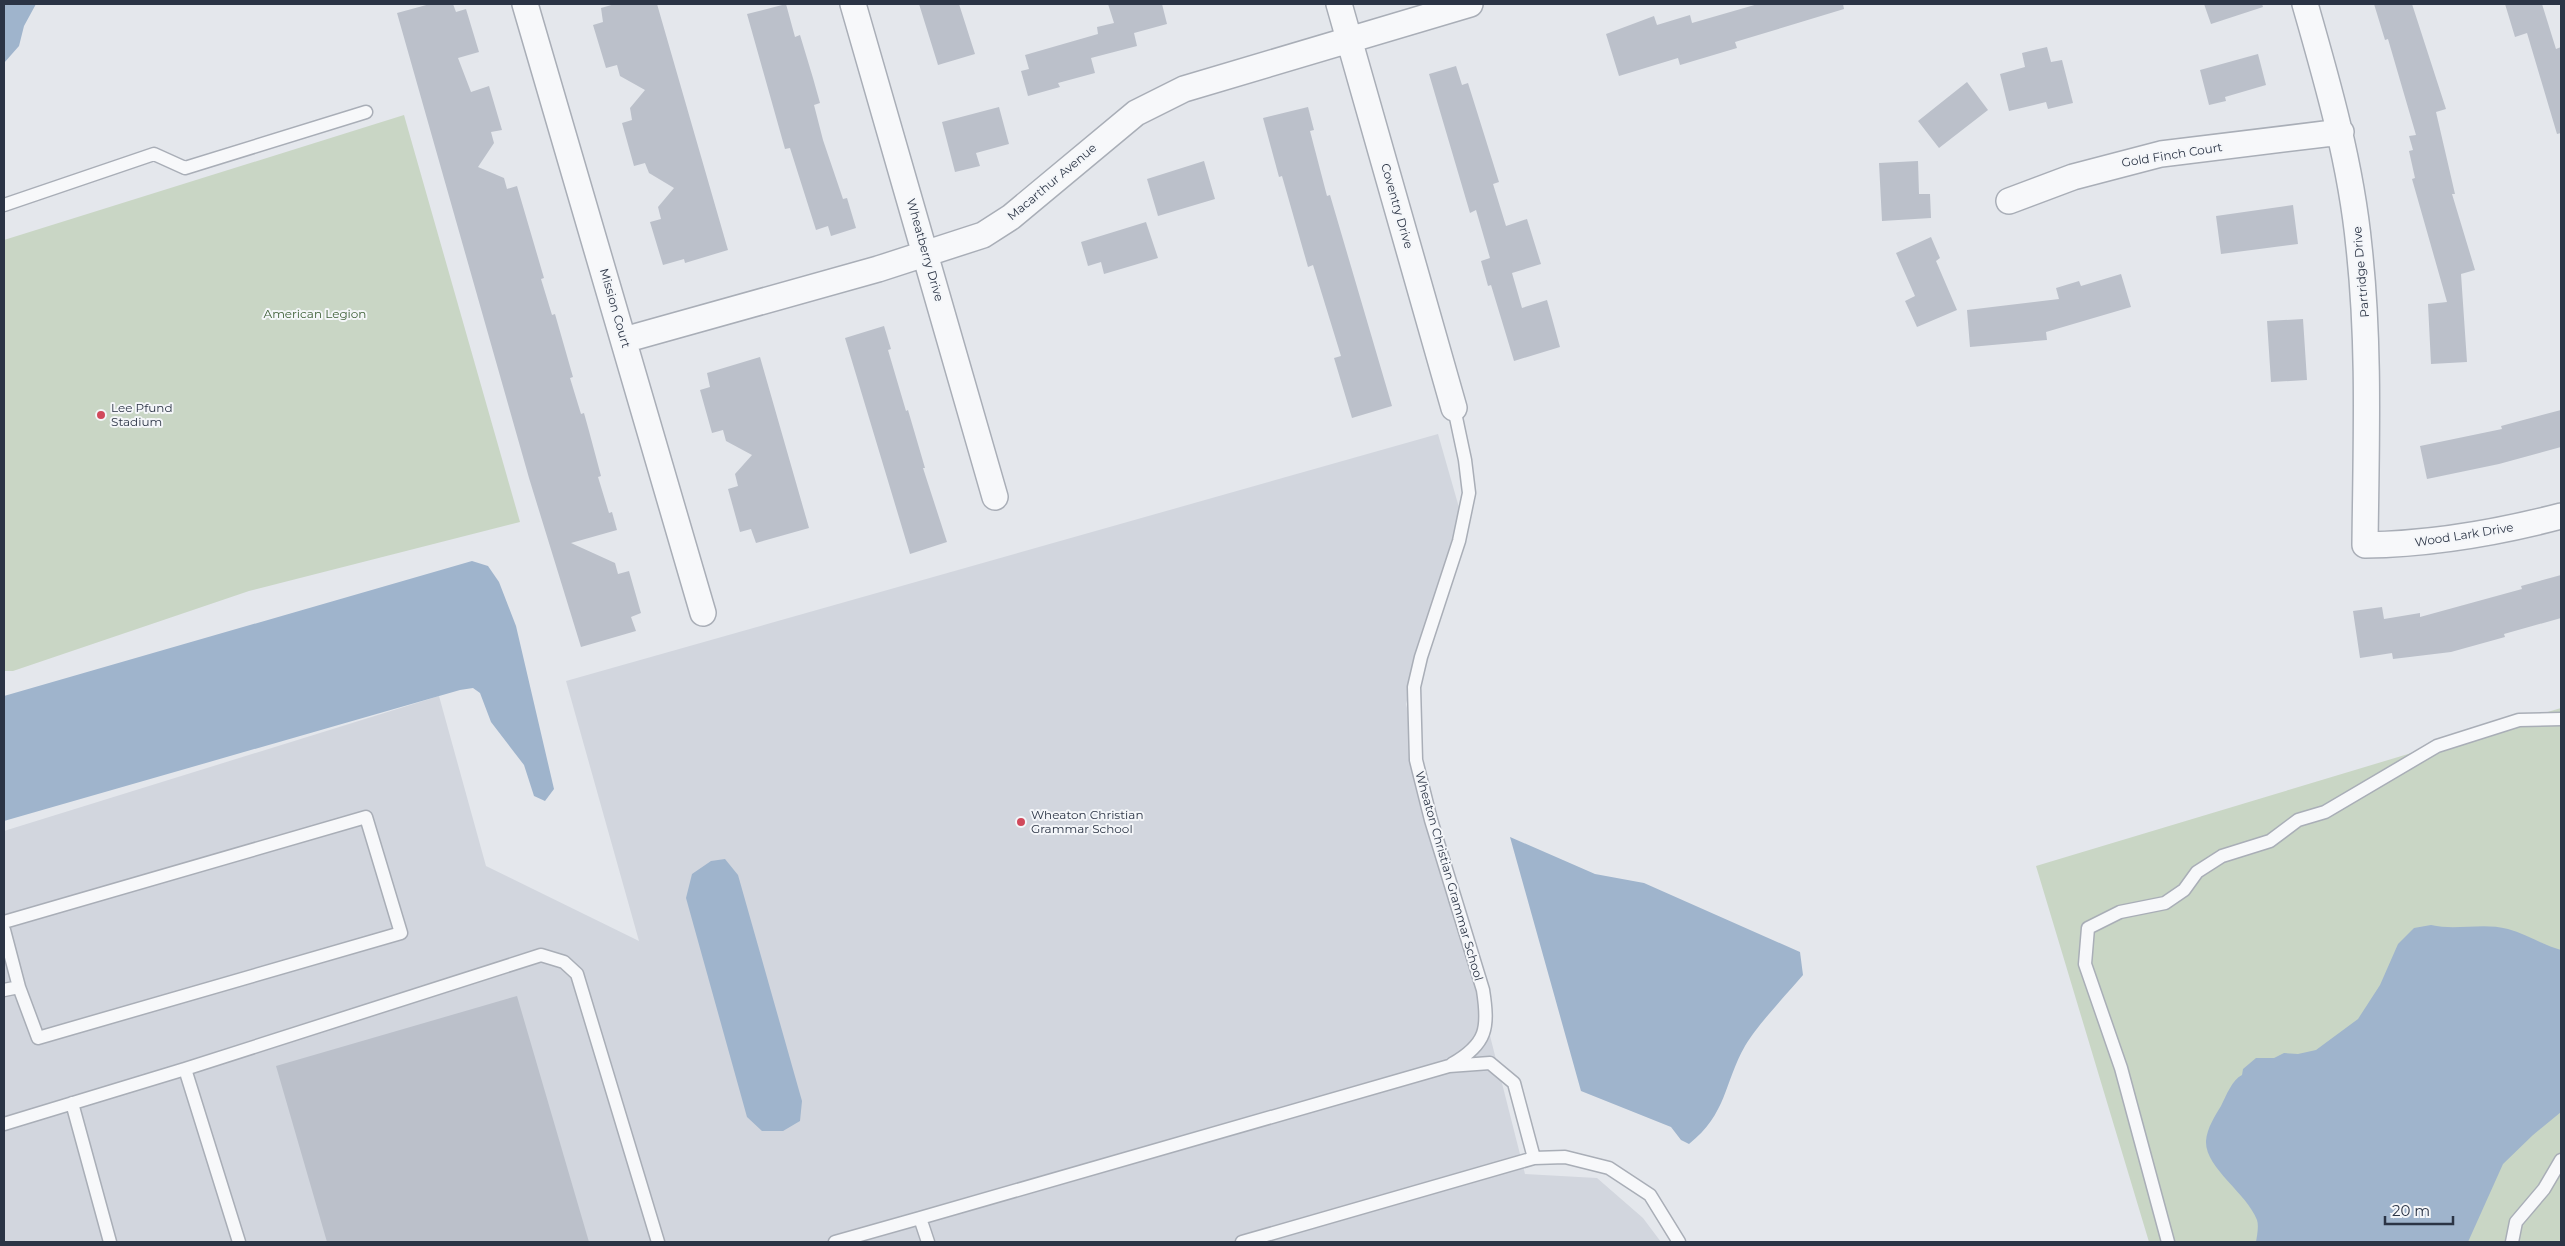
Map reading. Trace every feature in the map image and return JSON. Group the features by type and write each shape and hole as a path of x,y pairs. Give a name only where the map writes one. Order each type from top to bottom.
{"street":[{"name":"Mission Court","path":"525,4 703,613"},
{"name":"Wheatberry Drive","path":"853,4 995,497"},
{"name":"Coventry Drive","path":"1339,4 1454,408"},
{"name":"Macarthur Avenue","path":"624,340 926,254 983,235 1011,217 1110,134 1153,102 1184,89 1470,4"},
{"name":"Partridge Drive","path":"2305,4 2341,132 2359,246 2366,328 2365,545"},
{"name":"Gold Finch Court","path":"2009,201 2073,177 2160,154 2341,132"},
{"name":"Wood Lark Drive","path":"2365,545 2416,544 2494,532 2561,516"}],"lane":[{"path":"4,204 154,154 185,168 366,112"},
{"name":"Wheaton Christian Grammar School","path":"1449,1066 1471,1053 1483,1034 1486,1013 1483,990 1431,820 1416,760 1414,687 1421,657 1459,541 1469,493 1465,460 1454,408"},
{"path":"2168,1242 2121,1068 2085,964 2088,928 2120,912 2165,903 2184,890 2197,872 2222,856 2270,841 2298,820 2325,812 2437,746 2519,720 2561,719"},
{"path":"4,922 366,817 401,934 38,1038 19,987 4,930"},
{"path":"4,1124 186,1069 542,955 564,962 577,974 658,1242"},
{"path":"4,990 19,987"},
{"name":"Wheaton Christian Grammar School","path":"835,1242 1449,1066 1490,1063 1514,1083 1534,1158"},
{"path":"186,1069 239,1242"},
{"path":"72,1103 110,1242"},
{"path":"1242,1242 1534,1158 1565,1157 1609,1168 1650,1195 1679,1242"},
{"path":"2512,1242 2516,1222 2544,1189 2561,1160"},
{"path":"920,1218 928,1242"}],"shaded area":[{"name":"Wheaton Christian Grammar School","path":"1438,434 1460,511 1406,704 1525,1174 1597,1178 1643,1218 1661,1242 4,1242 4,831 439,696 486,866 639,941 566,681"}],"green space":[{"name":"American Legion","path":"404,115 520,522 249,591 13,671 4,671 4,240"},
{"path":"2561,708 2561,1242 2149,1242 2036,866"}],"water":[{"path":"4,4 36,4 24,26 19,46 4,63"},
{"path":"472,561 488,566 499,582 516,626 554,789 545,801 534,796 524,765 491,722 480,693 473,688 460,690 4,821 4,696"},
{"path":"1510,837 1595,874 1644,883 1800,952 1803,975 1751,1037 1738,1060 1718,1110 1701,1133 1689,1144 1681,1140 1671,1127 1581,1091"},
{"path":"725,859 738,875 802,1101 800,1121 783,1131 762,1131 747,1117 686,898 692,874 711,861"},
{"path":"2431,925 2441,927 2498,927 2515,931 2561,950 2561,1112 2533,1135 2503,1164 2468,1242 2256,1242 2258,1222 2252,1210 2219,1171 2207,1151 2208,1131 2230,1089 2238,1077 2242,1075 2243,1069 2256,1058 2274,1058 2284,1053 2298,1054 2316,1050 2358,1019 2380,985 2398,944 2414,928"}],"building":[{"path":"430,4 453,4 456,12 466,9 479,52 458,58 471,92 489,86 502,130 491,132 494,143 478,167 504,178 507,189 517,186 544,278 541,279 552,315 555,314 573,377 570,378 581,414 584,413 601,476 598,477 609,513 612,512 617,530 571,543 615,563 618,574 629,571 641,613 631,617 636,631 581,647 529,478 397,13"},
{"path":"615,4 657,4 728,250 685,263 684,259 663,265 650,222 661,219 658,207 674,188 649,173 645,163 634,166 622,123 632,120 630,108 645,90 620,76 617,65 606,68 593,25 603,22 601,8"},
{"path":"786,4 795,37 800,35 820,103 814,105 823,140 843,199 847,198 856,228 831,236 828,226 816,230 790,148 785,149 747,14"},
{"path":"919,4 959,4 975,54 938,65"},
{"path":"1108,4 1162,4 1167,24 1134,33 1137,46 1091,58 1095,73 1058,83 1060,87 1028,96 1021,71 1029,69 1025,55 1098,34 1097,27 1114,23"},
{"path":"1758,4 1843,4 1844,9 1735,42 1737,48 1680,65 1678,58 1619,76 1606,34 1654,16 1657,25 1690,15 1692,23"},
{"path":"2204,4 2262,4 2263,7 2211,24"},
{"path":"2374,4 2412,4 2446,109 2436,112 2455,194 2452,194 2475,270 2461,274 2467,362 2431,364 2428,304 2447,302 2412,179 2415,178 2409,151 2413,150 2409,136 2416,135 2388,39 2385,40"},
{"path":"2505,4 2542,4 2556,49 2561,47 2561,133 2557,134 2527,33 2515,37"},
{"path":"2047,47 2051,62 2062,60 2073,103 2048,109 2046,102 2009,111 2000,74 2025,67 2022,53"},
{"path":"2258,54 2266,85 2225,97 2226,101 2209,105 2200,70"},
{"path":"1456,66 1462,85 1468,83 1499,182 1493,184 1506,226 1527,219 1541,264 1512,273 1522,308 1547,300 1560,347 1514,361 1491,285 1488,286 1481,261 1490,258 1476,210 1470,213 1429,74"},
{"path":"1967,82 1988,110 1939,148 1918,121"},
{"path":"999,107 1009,144 976,153 980,166 955,172 942,122"},
{"path":"1308,107 1314,130 1310,131 1327,196 1330,195 1392,406 1352,418 1334,358 1341,356 1313,265 1308,267 1282,176 1279,177 1263,118"},
{"path":"1204,161 1215,199 1158,216 1147,179"},
{"path":"1918,161 1919,194 1930,194 1931,218 1882,221 1879,163"},
{"path":"2293,205 2298,244 2221,254 2216,216"},
{"path":"1146,222 1158,258 1104,274 1101,262 1088,266 1081,242"},
{"path":"1931,237 1940,258 1936,261 1957,310 1917,327 1905,301 1915,296 1896,253"},
{"path":"2121,274 2131,307 2046,332 2047,340 1970,347 1967,310 2059,299 2056,288 2079,281 2081,286"},
{"path":"2303,319 2307,380 2271,382 2267,321"},
{"path":"884,326 891,349 888,350 947,542 910,554 845,338"},
{"path":"760,357 809,528 756,543 751,529 740,532 728,489 738,486 735,474 752,455 726,441 723,430 712,433 700,390 710,387 707,373"},
{"path":"2561,410 2561,447 2499,464 2427,479 2420,446 2502,429 2501,426"},
{"path":"2561,575 2561,618 2504,634 2505,637 2451,652 2393,659 2392,653 2360,658 2353,611 2382,607 2384,619 2420,613 2420,617 2522,589 2521,586"},
{"path":"517,996 589,1242 327,1242 276,1066"}],"place":[{"name":"Lee Pfund Stadium","path":"101,415"},
{"name":"Wheaton Christian Grammar School","path":"1021,822"}]}
